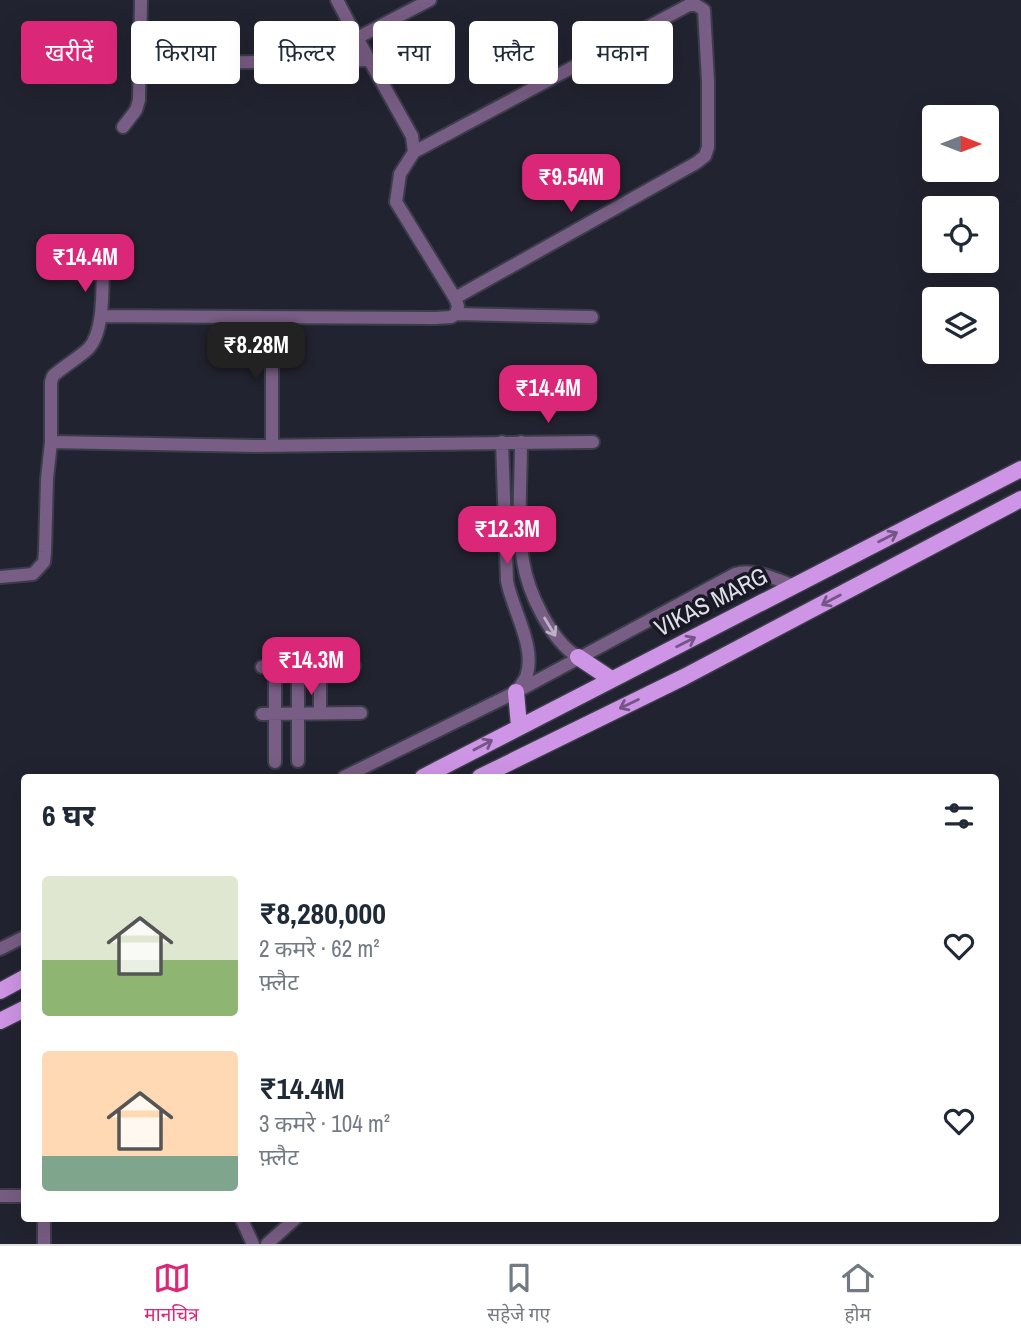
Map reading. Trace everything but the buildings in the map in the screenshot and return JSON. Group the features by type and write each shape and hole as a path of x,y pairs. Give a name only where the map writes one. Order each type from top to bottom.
{"main road":[{"name":"VIKAS MARG","path":"429,774 1021,469"},
{"path":"486,774 684,677 1021,499"},
{"path":"578,657 611,679"},
{"path":"516,692 519,726"},
{"path":"0,991 21,980"},
{"path":"0,1021 21,1010"}],"street":[{"path":"140,21 141,0"},
{"path":"337,0 348,21"},
{"path":"359,36 430,0"},
{"path":"455,298 705,156 708,147 708,94 704,10 696,5 689,5 414,152 400,174 396,202 455,298 456,314"},
{"path":"359,41 412,136 414,152"},
{"path":"240,62 368,60"},
{"path":"123,127 136,110 139,84"},
{"path":"0,577 33,574 44,562 52,376 90,347 98,329 103,263"},
{"path":"100,316 451,317 456,314 592,317"},
{"path":"272,318 272,445"},
{"path":"51,442 272,445 593,442"},
{"path":"502,442 507,581 525,641 528,663 526,677 516,692"},
{"path":"521,442 522,560 541,613 559,643 578,657"},
{"path":"350,774 516,692 735,574 745,571 762,574 794,586"},
{"path":"516,610 537,601"},
{"path":"298,666 298,761"},
{"path":"320,666 320,713"},
{"path":"275,762 268,714 269,667 354,666"},
{"path":"268,714 361,713"},
{"path":"0,949 21,938"},
{"path":"0,1196 21,1196"},
{"path":"44,1222 44,1244"},
{"path":"243,1222 253,1244"},
{"path":"267,1244 292,1222"}]}
